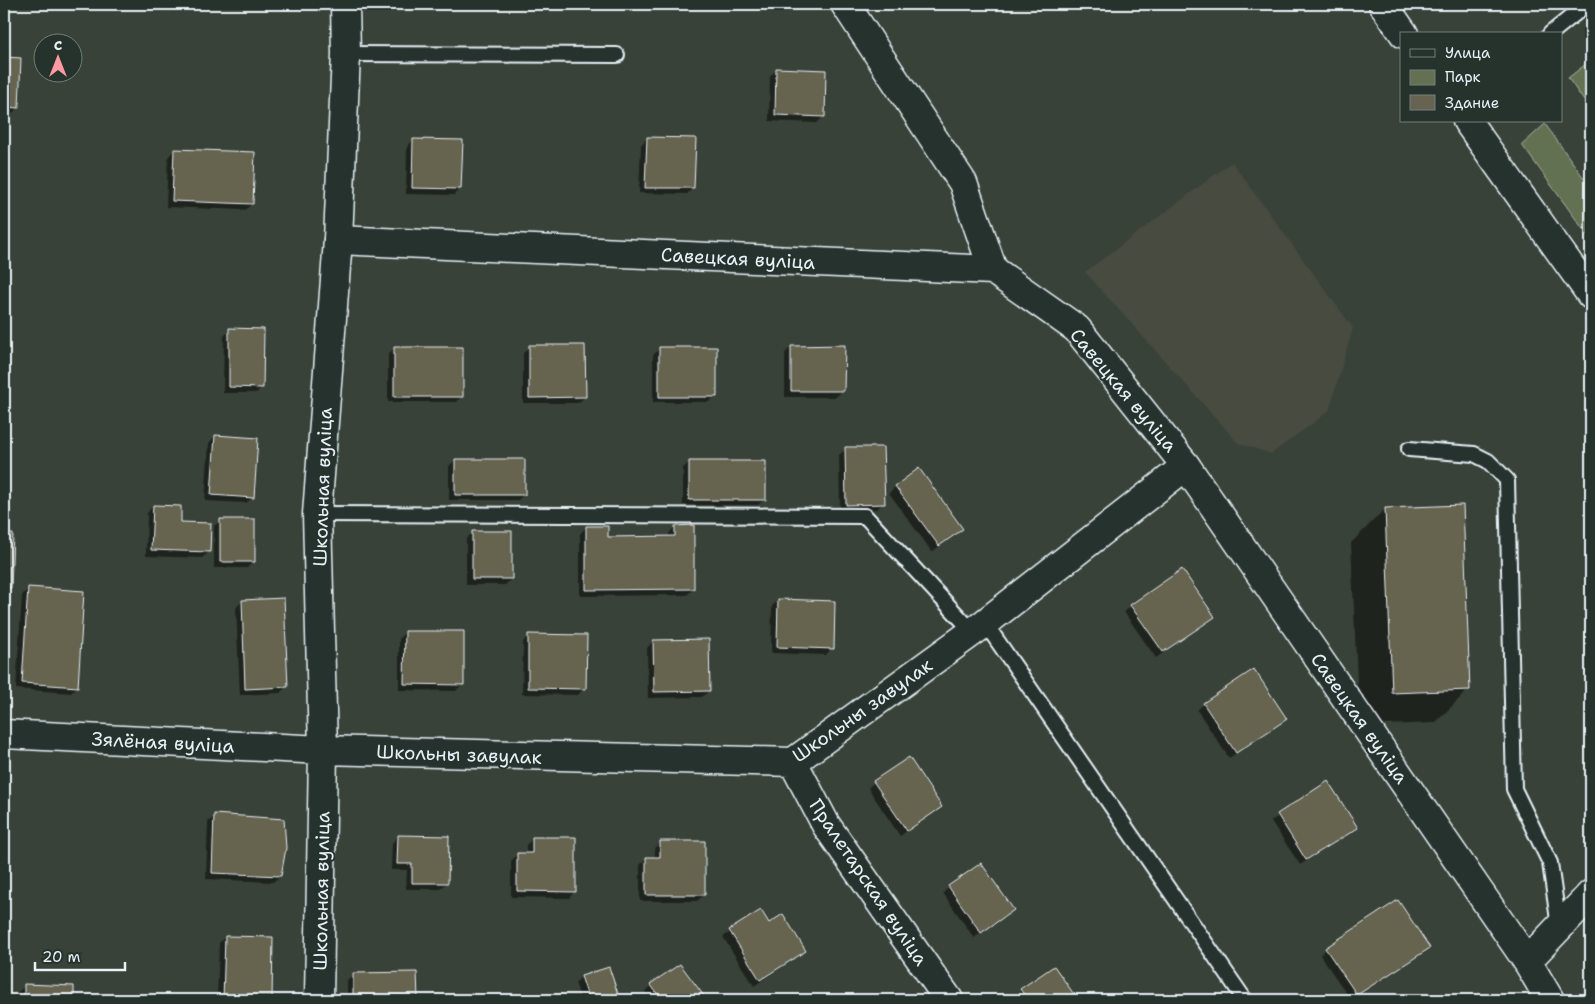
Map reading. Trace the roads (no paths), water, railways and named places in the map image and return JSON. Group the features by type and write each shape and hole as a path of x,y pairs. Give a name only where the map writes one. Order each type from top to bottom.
{"street":[{"name":"Школьная вуліца","path":"319,1000 323,750 317,514 338,240 346,54 345,4"},
{"path":"845,4 963,182 993,270"},
{"path":"1383,4 1403,32"},
{"path":"1468,122 1591,295"},
{"name":"Савецкая вуліца","path":"338,240 993,270 1077,329 1186,466 1527,961 1550,1000"},
{"name":"Школьны завулак","path":"323,750 793,762 979,627 1186,466"},
{"name":"Зялёная вуліца","path":"4,734 323,750"},
{"name":"Пралетарская вуліца","path":"793,762 826,825 949,1000"},
{"path":"1527,961 1591,894"}],"lane":[{"path":"1552,32 1587,4"},
{"path":"346,54 617,55"},
{"path":"1409,449 1474,454 1488,461 1507,480 1514,789 1550,862 1560,928"},
{"path":"317,514 865,516 979,627 1245,1000"}]}
